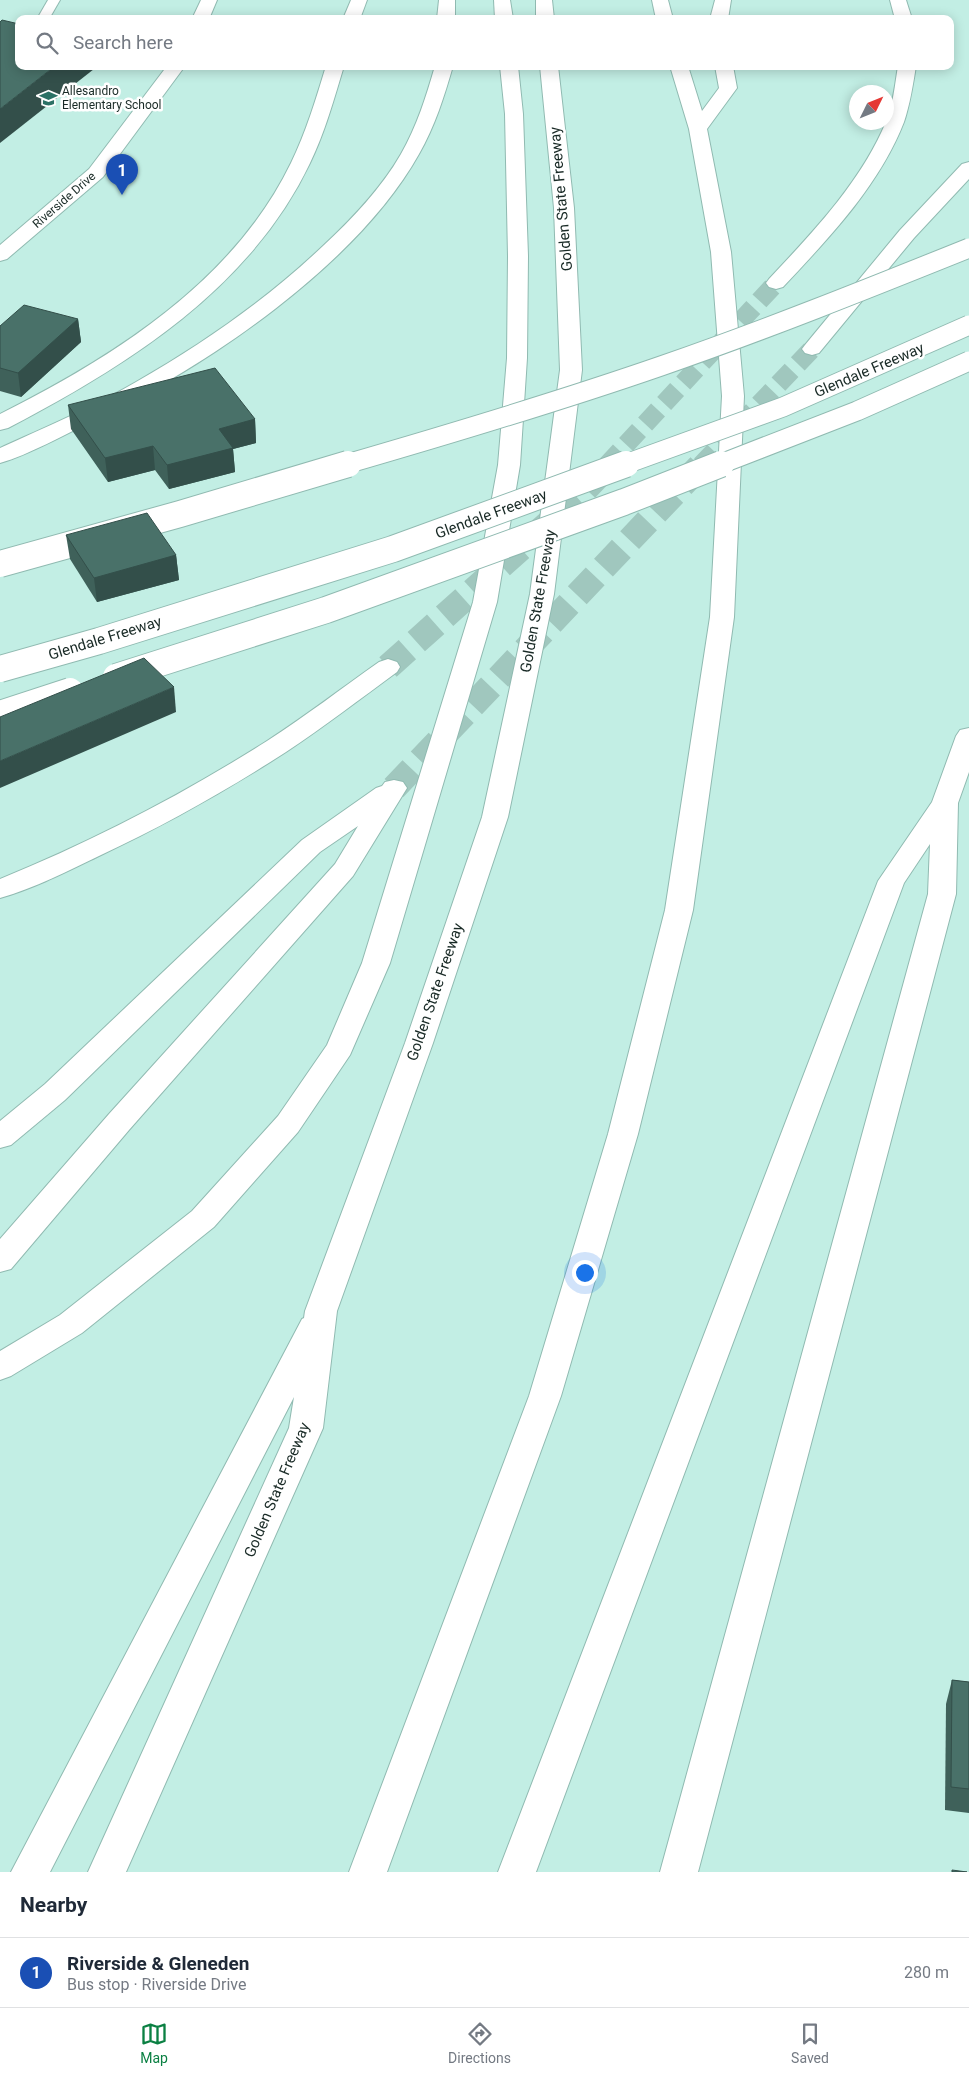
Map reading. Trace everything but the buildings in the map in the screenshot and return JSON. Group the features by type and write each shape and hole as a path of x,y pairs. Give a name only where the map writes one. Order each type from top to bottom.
{"main road":[{"path":"202,15 209,0"},
{"path":"353,15 359,0"},
{"path":"446,15 447,0"},
{"path":"502,0 504,15"},
{"path":"544,0 545,15"},
{"path":"660,0 664,15"},
{"path":"720,15 723,0"},
{"path":"898,0 903,15"},
{"name":"Riverside Drive","path":"0,254 96,173 173,70"},
{"path":"0,423 42,402 105,364 182,310 237,258 268,220 295,175 312,135 333,70"},
{"path":"0,456 144,387 233,330 323,259 360,221 398,175 426,122 441,84 443,70"},
{"path":"0,1367 71,1324 203,1219 288,1124 340,1048 376,963 485,602 509,466 517,358 518,256 514,114 509,70"},
{"name":"Golden State Freeway","path":"106,1872 306,1428 321,1311 419,1043 495,817 542,594 571,370 564,208 549,70"},
{"path":"368,1872 545,1396 623,1134 679,910 722,617 733,396 722,252 698,129 680,70"},
{"path":"698,129 728,88 725,70"},
{"path":"776,283 813,243 868,173 895,122 906,70"},
{"path":"812,349 907,234 969,168"},
{"path":"0,564 171,517 472,427 642,372 816,309 969,248"},
{"name":"Glendale Freeway","path":"0,669 109,638 393,549 783,407 969,325"},
{"path":"0,714 326,610 624,502 857,411 969,361"},
{"path":"0,889 46,871 150,822 277,746 388,667"},
{"path":"517,1872 891,881 945,803 969,736"},
{"path":"0,1137 55,1092 311,846 394,788 344,870 119,1122 0,1260"},
{"path":"679,1872 942,894 945,803"},
{"path":"30,1872 321,1311"}],"lane":[{"path":"45,15 54,0"}],"tunnel":[{"path":"607,465 776,283"},
{"path":"701,465 812,349"},
{"path":"388,667 580,495 609,464"},
{"path":"394,788 702,464"}],"place":[{"name":"Allesandro Elementary School","path":"48,98"},
{"name":"Riverside & Gleneden","path":"122,195"}]}
